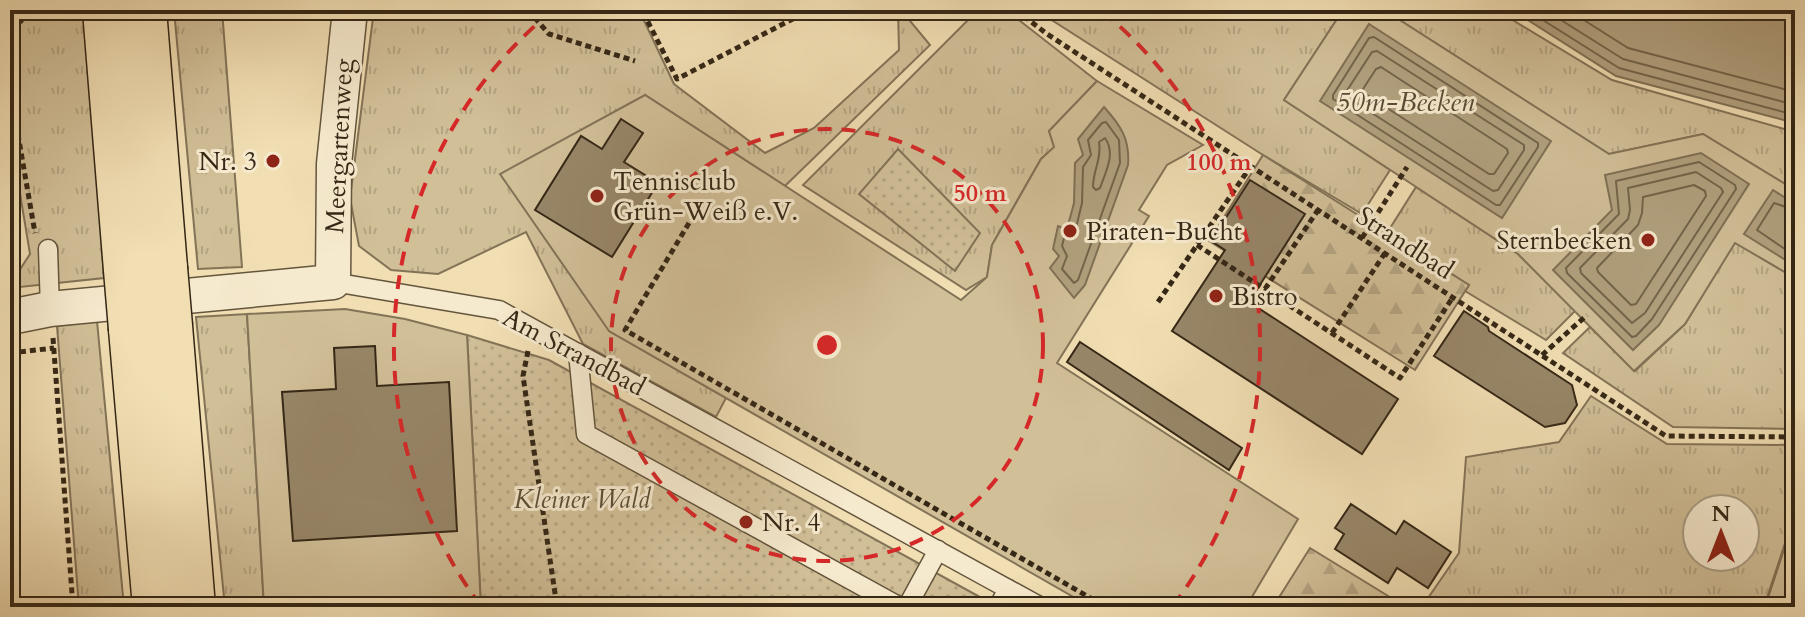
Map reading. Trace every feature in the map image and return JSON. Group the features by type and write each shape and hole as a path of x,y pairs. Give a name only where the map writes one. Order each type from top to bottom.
{"highway":[{"path":"105,10 145,269 150,328 155,607"},
{"path":"144,10 145,269"},
{"path":"150,328 193,607"}],"street":[{"name":"Meergartenweg","path":"333,282 334,164 350,10"},
{"name":"Am Strandbad","path":"10,317 50,309 333,282"}],"lane":[{"path":"48,249 50,309"},
{"name":"Am Strandbad","path":"333,282 499,310 1041,607"},
{"path":"578,353 586,434 900,607"},
{"path":"907,607 938,550"},
{"path":"998,607 1008,589"}],"path":[{"path":"30,10 12,37 16,123 35,233 48,249"},
{"path":"528,10 549,34 635,61"},
{"path":"660,10 646,18 677,79 810,10"},
{"name":"Strandbad","path":"1016,10 1047,34 1666,436 1795,437"},
{"path":"1158,302 1251,166"},
{"path":"1362,238 1407,167"},
{"path":"1265,289 1318,210"},
{"path":"689,223 625,330 1106,607"},
{"path":"1197,245 1400,378 1453,297"},
{"path":"1332,333 1385,253"},
{"path":"1542,355 1587,315"},
{"path":"533,328 523,376 557,607"},
{"path":"10,353 54,348 73,607"}],"green space":[{"path":"24,10 86,10 104,278 20,287 19,271 30,254 10,133 10,13"},
{"path":"174,10 222,10 242,267 198,269"},
{"path":"374,10 639,10 674,84 765,153 814,128 899,50 898,10 930,45 785,186 645,95 609,331 726,398 716,417 583,344 526,232 438,274 391,270 359,246 350,198"},
{"path":"978,10 1006,10 1097,81 1049,131 1055,147 1041,159 992,245 987,277 966,290 803,185"},
{"path":"1036,10 1343,10 1284,100 1390,170 1362,214 1263,155"},
{"path":"1343,10 1384,10 1609,154 1703,134 1795,190 1795,278 1735,243 1685,324 1634,371 1518,254 1284,100"},
{"path":"1384,10 1496,10 1612,80 1795,132 1795,190 1703,134 1609,154"},
{"path":"1097,81 1203,145 1167,165 1139,210 1149,216 1057,363 1298,519 1246,607 1091,607 609,331 500,174 645,95 961,300 987,277 992,245 1041,159 1054,147 1049,131"},
{"path":"898,149 980,233 955,271 859,194"},
{"path":"1263,155 1469,285 1415,370 1209,241"},
{"path":"1416,187 1518,254 1575,311 1546,340 1465,291 1469,285 1387,233"},
{"path":"1735,242 1795,278 1795,429 1673,427 1563,353 1590,327 1635,371 1685,324"},
{"path":"345,309 405,319 467,335 481,607 264,607 247,314"},
{"path":"247,314 264,607 225,607 196,317"},
{"path":"97,321 124,607 79,607 57,326"},
{"name":"Kleiner Wald","path":"467,335 549,360 998,607 481,607"},
{"path":"1591,396 1667,444 1795,445 1795,513 1764,607 1412,607 1428,598 1459,553 1466,457 1559,442"},
{"path":"1795,516 1795,607 1765,607"},
{"path":"1310,548 1406,607 1273,607"}],"water":[{"path":"1512,10 1795,10 1795,123 1616,76"},
{"name":"50m-Becken","path":"1369,24 1551,141 1502,218 1320,101"},
{"path":"1104,107 1123,133 1128,165 1085,285 1074,298 1050,268 1059,256 1053,249 1058,226 1067,229 1074,203 1075,163 1083,155 1078,139"},
{"name":"Sternbecken","path":"1701,153 1749,184 1659,325 1633,350 1553,270 1612,210 1605,175"},
{"path":"1773,190 1795,204 1795,266 1744,234"}],"building":[{"name":"Tennisclub Grün-Weiß e.V.","path":"621,119 643,133 624,162 658,183 612,257 535,210 581,136 602,149"},
{"path":"1250,180 1305,214 1249,302 1398,399 1362,454 1172,331 1225,250 1211,241"},
{"path":"1464,311 1572,385 1577,405 1565,423 1545,427 1434,356"},
{"path":"1080,342 1242,448 1229,470 1067,362"},
{"path":"375,346 377,386 449,382 457,531 293,541 282,392 336,389 334,348"},
{"path":"1351,504 1396,534 1404,521 1451,552 1428,588 1397,568 1388,583 1335,549 1344,534 1335,528"}],"place":[{"name":"Nr. 3","path":"273,161"},
{"name":"Tennisclub Grün-Weiß e.V.","path":"597,196"},
{"name":"Piraten-Bucht","path":"1070,231"},
{"name":"Sternbecken","path":"1648,240"},
{"name":"Bistro","path":"1216,296"},
{"name":"Nr. 4","path":"746,522"}]}
